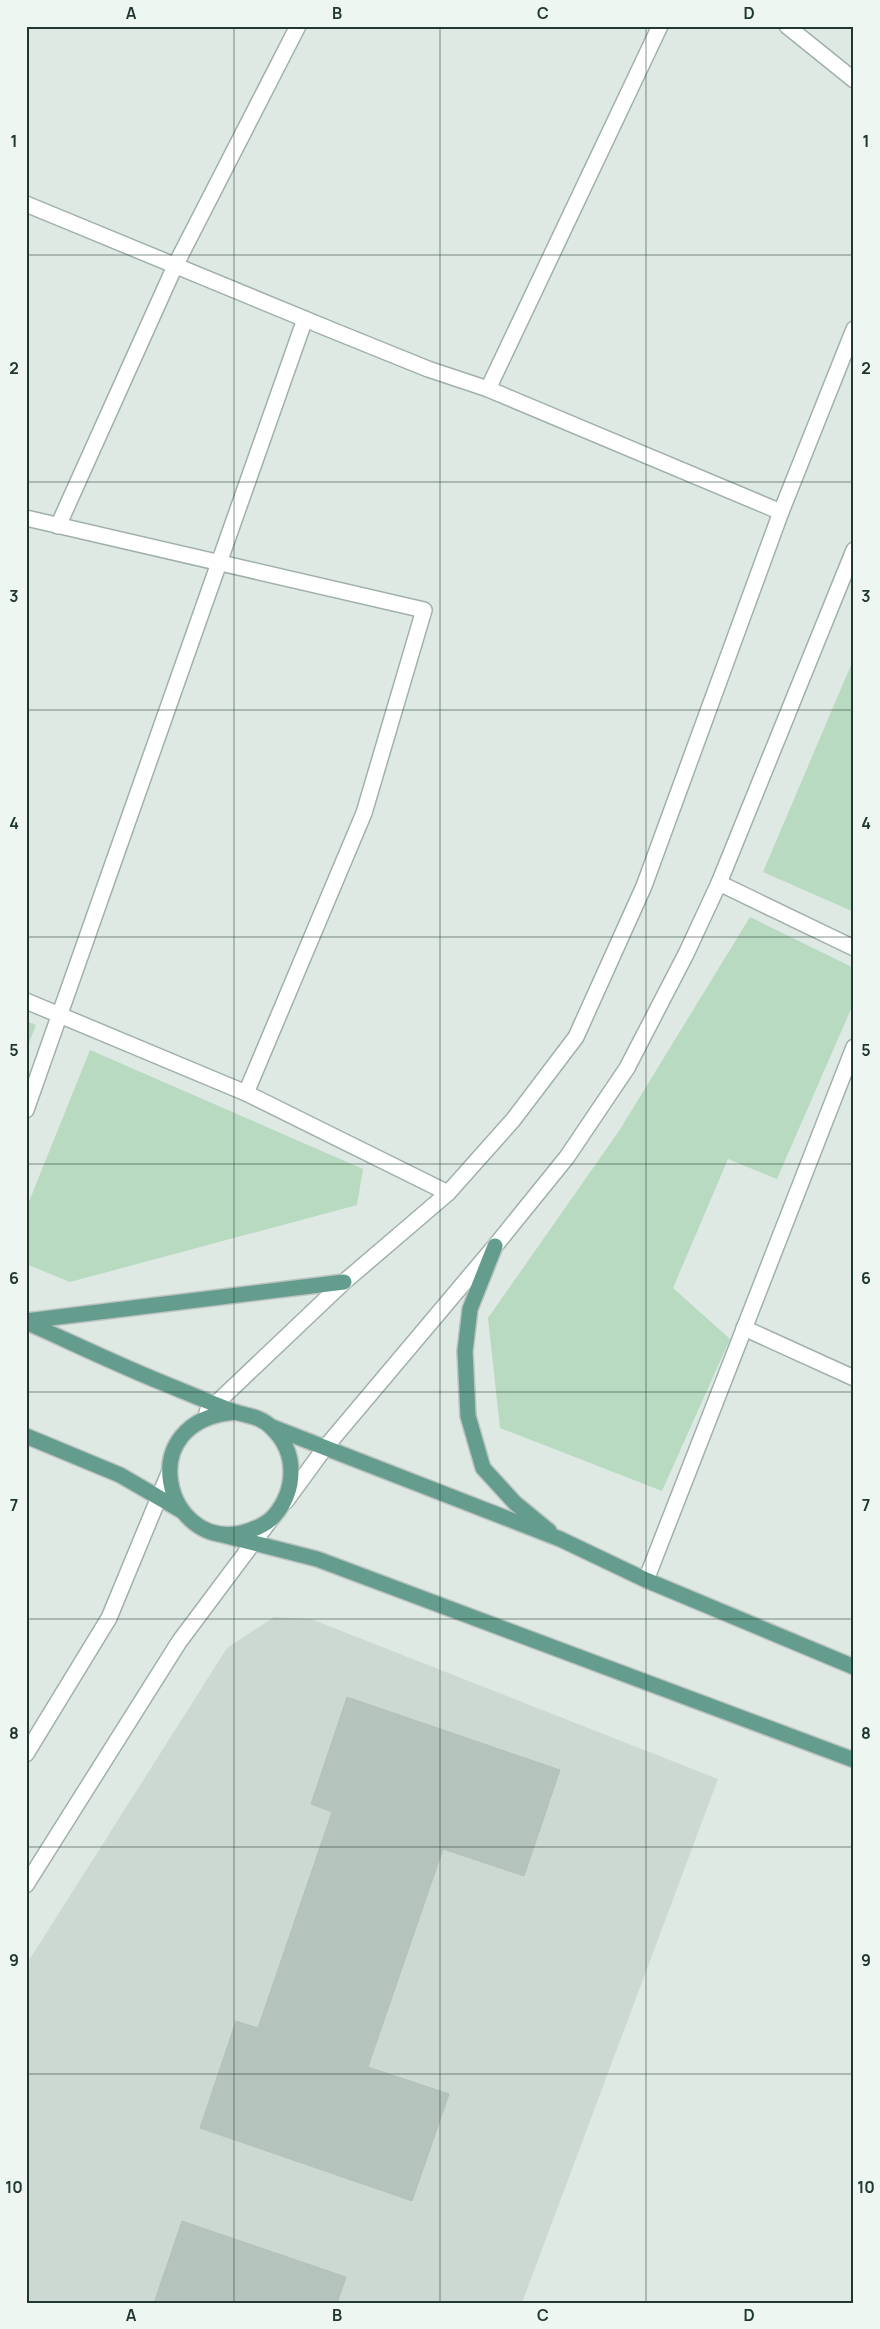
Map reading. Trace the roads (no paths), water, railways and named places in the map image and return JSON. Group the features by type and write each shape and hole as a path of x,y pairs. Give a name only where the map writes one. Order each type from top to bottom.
{"main road":[{"path":"495,1246 470,1309 464,1351 468,1416 483,1468 515,1503 560,1539"},
{"path":"26,1321 344,1282"},
{"path":"26,1321 168,1385 236,1412 255,1416 272,1427 324,1448 560,1539 646,1580 854,1668"},
{"path":"182,1511 172,1493 169,1473 172,1453 182,1435 197,1422 216,1413 236,1412"},
{"path":"215,1532 235,1534 255,1530 272,1518 285,1502 291,1483 291,1463 285,1444 272,1427"},
{"path":"26,1436 120,1476 182,1511 196,1524 215,1532 317,1559 854,1760"}],"street":[{"path":"58,526 175,266 298,26"},
{"path":"488,389 660,26"},
{"path":"787,26 854,80"},
{"path":"26,204 428,369 488,389 781,512"},
{"path":"26,1110 305,319"},
{"path":"197,1422 344,1282 448,1193 513,1120 576,1037 644,886 781,512 854,329"},
{"path":"26,518 424,610 364,813 246,1093"},
{"path":"285,1502 324,1448 495,1246 567,1157 627,1068 686,954 719,883 854,550"},
{"path":"719,883 854,948"},
{"path":"26,1001 246,1093 448,1193"},
{"path":"646,1580 854,1047"},
{"path":"744,1328 854,1378"},
{"path":"26,1754 109,1618 169,1473"},
{"path":"26,1886 179,1642 272,1518"}]}
